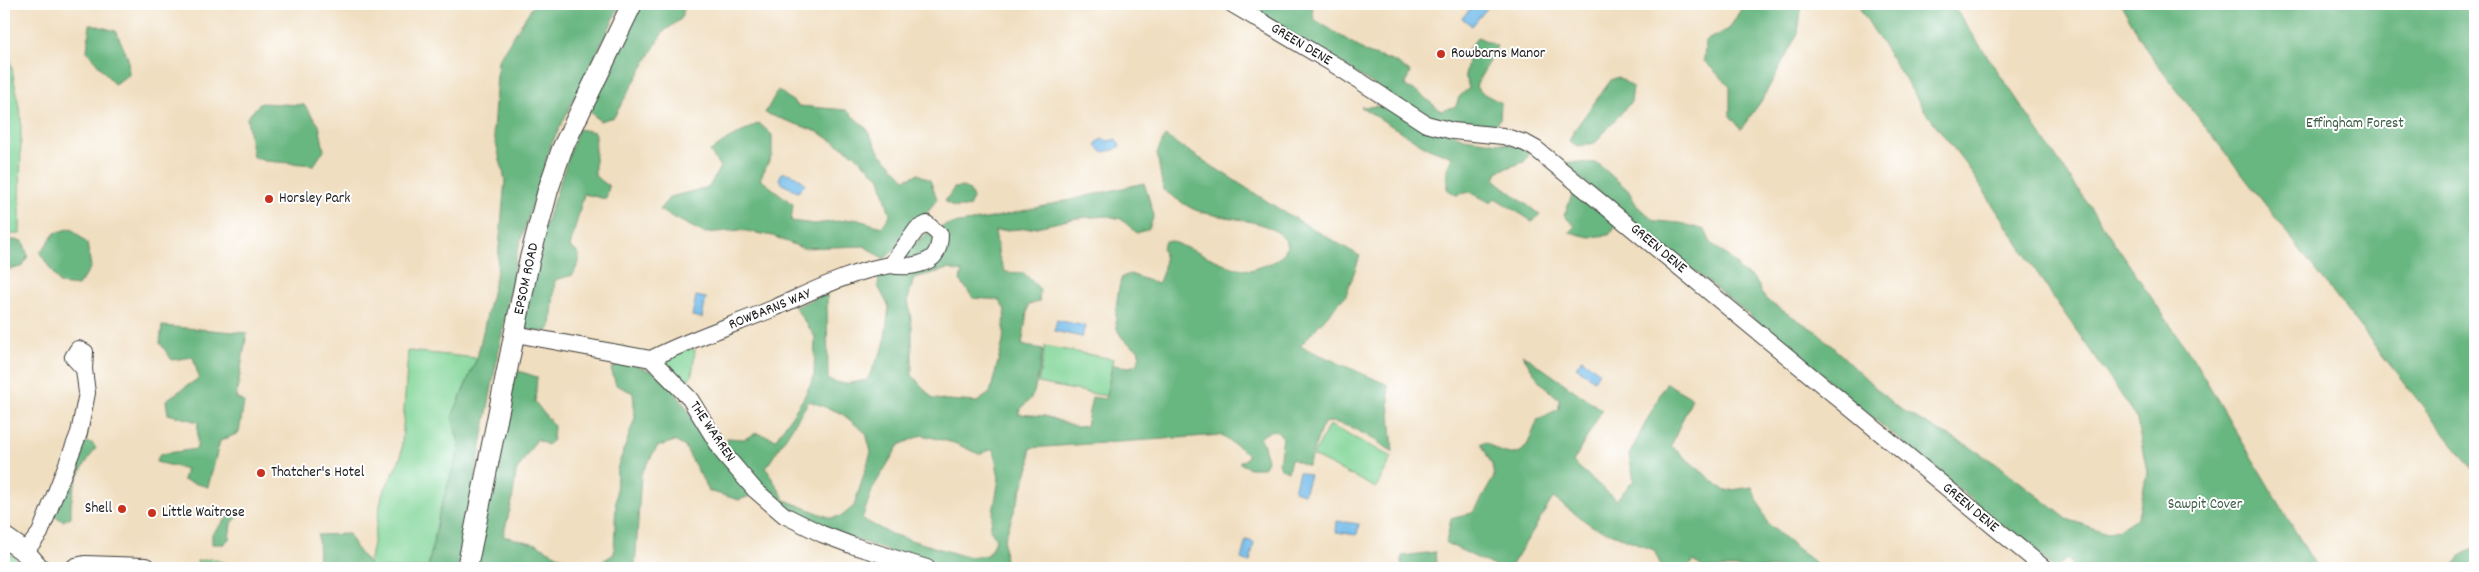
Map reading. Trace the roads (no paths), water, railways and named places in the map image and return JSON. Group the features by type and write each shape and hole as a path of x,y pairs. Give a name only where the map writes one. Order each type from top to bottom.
{"main road":[{"name":"EPSOM ROAD","path":"467,568 529,262 548,190 562,149 632,4"},
{"path":"4,537 25,552 39,568"},
{"path":"76,568 85,566 145,568"}],"street":[{"name":"GREEN DENE","path":"1232,4 1335,65 1426,124 1454,131 1503,136 1525,143 1536,149 2044,568"},
{"name":"ROWBARNS WAY","path":"651,359 675,347 705,337 844,279 877,267 891,266"},
{"path":"515,334 651,359"},
{"name":"THE WARREN","path":"651,359 690,399 724,454 756,490 784,514 822,534 845,543 928,568"},
{"path":"25,552 40,533 79,433 87,393 84,369"}],"water":[{"path":"1475,4 1484,4 1488,7 1472,26 1462,18"},
{"path":"1103,139 1108,141 1116,139 1120,146 1114,150 1102,152 1096,146 1098,141"},
{"path":"782,173 789,173 795,176 805,185 798,192 782,184 779,179"},
{"path":"696,296 706,298 702,318 692,316"},
{"path":"1057,320 1085,326 1082,337 1054,331"},
{"path":"1582,359 1599,372 1594,380 1576,367"},
{"path":"1299,472 1310,475 1304,494 1294,491"},
{"path":"1337,521 1359,524 1357,535 1336,532"},
{"path":"1246,540 1254,542 1250,562 1241,559"}],"place":[{"name":"Rowbarns Manor","path":"1441,54"},
{"name":"Horsley Park","path":"269,199"},
{"name":"Thatcher's Hotel","path":"261,473"},
{"name":"Shell","path":"122,509"},
{"name":"Little Waitrose","path":"152,513"}],"park label":[{"name":"Effingham Forest","path":"2355,124"},
{"name":"Sawpit Cover","path":"2205,505"}]}
